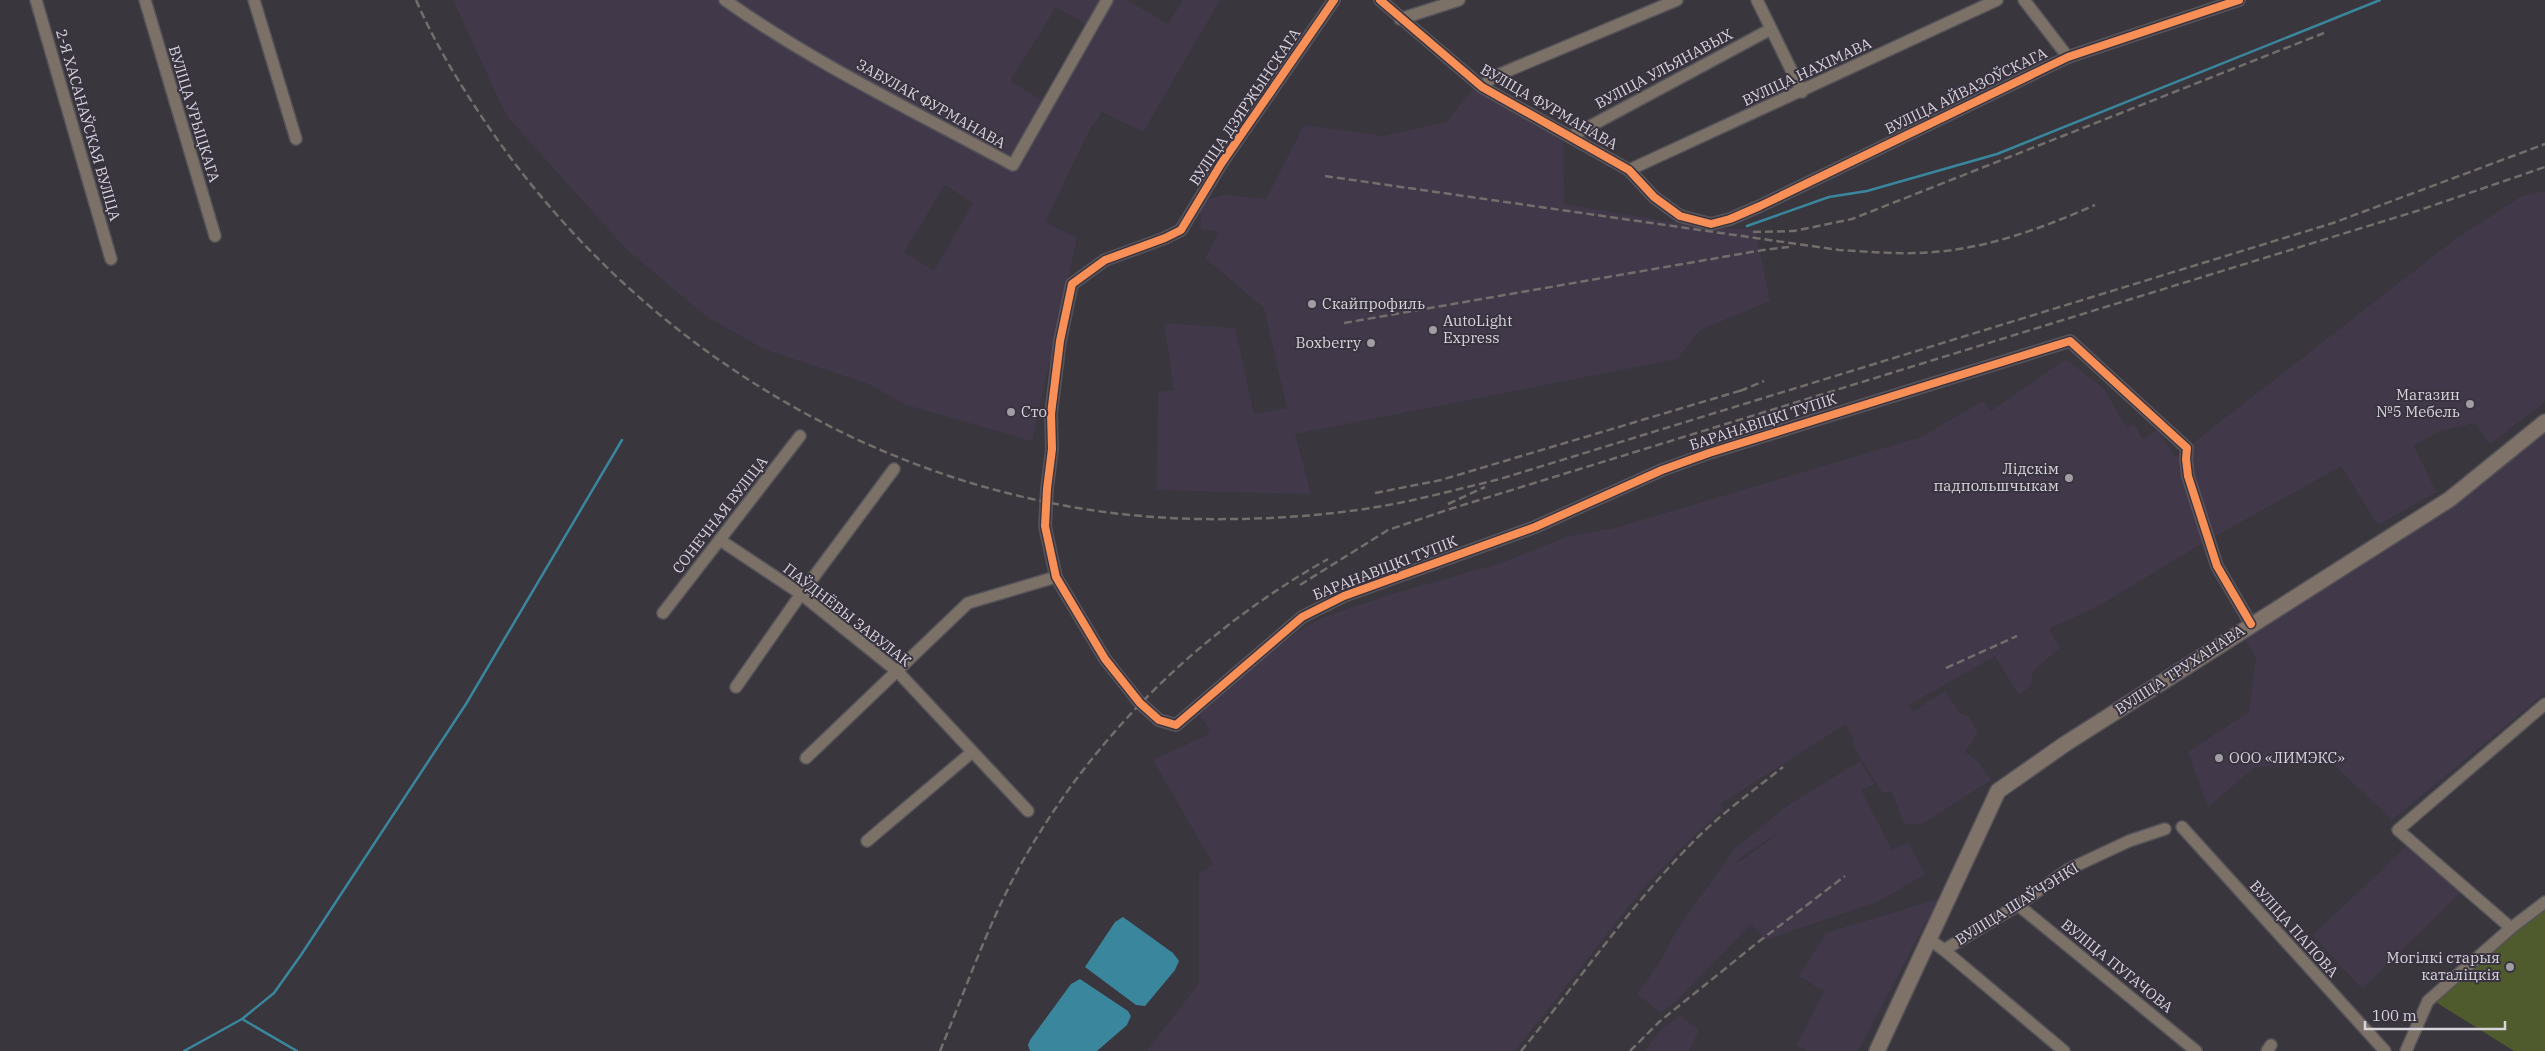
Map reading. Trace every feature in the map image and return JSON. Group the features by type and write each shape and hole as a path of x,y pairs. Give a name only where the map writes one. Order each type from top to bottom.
{"main road":[{"name":"ВУЛІЦА ТРУХАНАВА","path":"1930,940 1998,791 2065,744 2250,624 2450,499 2545,422"},
{"path":"1877,1051 1930,940"}],"street":[{"name":"2-Я ХАСАНАЎСКАЯ ВУЛІЦА","path":"36,0 111,259"},
{"name":"ВУЛІЦА УРЫЦКАГА","path":"144,0 215,236"},
{"path":"254,0 296,139"},
{"name":"ЗАВУЛАК ФУРМАНАВА","path":"725,0 757,23 812,56 1013,165 1107,0"},
{"name":"ВУЛІЦА ДЗЯРЖЫНСКАГА","path":"1056,577 1046,526 1046,489 1052,449 1051,414 1060,341 1072,284 1105,260 1165,238 1181,230 1221,164 1334,0"},
{"name":"ВУЛІЦА ФУРМАНАВА","path":"1380,0 1400,20 1482,87 1629,170 1654,197 1680,216 1712,224"},
{"path":"1400,20 1459,0"},
{"path":"1482,87 1493,77 1677,0"},
{"path":"1757,0 1802,92"},
{"name":"ВУЛІЦА НАХІМАВА","path":"1629,170 1802,92 1998,0"},
{"path":"2024,0 2068,57"},
{"name":"ВУЛІЦА АЙВАЗОЎСКАГА","path":"1712,224 1730,219 1760,206 2068,57 2239,0"},
{"name":"ВУЛІЦА УЛЬЯНАВЫХ","path":"1570,137 1771,29"},
{"name":"БАРАНАВІЦКІ ТУПІК","path":"1056,577 1105,659 1140,703 1159,720 1176,725 1302,617 1344,596 1535,527 1662,470 1701,456 2070,340 2187,448 2188,476 2218,566 2250,624"},
{"name":"СОНЕЧНАЯ ВУЛІЦА","path":"663,613 800,436"},
{"path":"736,688 800,594 894,469"},
{"name":"ПАЎДНЁВЫ ЗАВУЛАК","path":"720,540 800,594 898,672 971,753 1028,811"},
{"path":"806,758 968,603 1056,577"},
{"path":"2511,928 2398,830 2545,704"},
{"path":"867,841 971,753"},
{"name":"ВУЛІЦА ПАПОВА","path":"2182,827 2385,1051"},
{"name":"ВУЛІЦА ШАЎЧЭНКІ","path":"1930,940 1944,950 2018,905 2069,870 2129,841 2165,829"},
{"path":"2406,1051 2428,1001 2511,928 2545,902"},
{"name":"ВУЛІЦА ПУГАЧОВА","path":"2018,905 2196,1051"},
{"path":"1944,950 2063,1051"}],"shaded area":[{"path":"453,0 1127,0 1168,24 1183,0 1220,0 1143,132 1102,112 1090,129 1045,222 1077,238 1032,441 906,405 869,384 764,349 707,317 626,249 506,115","holes":["1056,7 1088,25 1043,101 1010,81","945,185 973,203 934,271 904,252"]},
{"path":"1483,76 1563,137 1564,204 1694,226 1755,230 1770,301 1700,330 1677,359 1295,434 1311,494 1157,490 1158,392 1174,390 1164,323 1235,328 1254,414 1287,408 1264,308 1205,258 1219,232 1201,229 1200,210 1208,199 1225,195 1266,199 1304,125 1383,136 1447,122"},
{"path":"2545,191 2545,402 2490,444 2475,423 2439,431 2414,446 2436,492 2378,525 2341,466 2201,544 2100,605 2049,629 2060,648 2033,671 2031,686 2019,695 1995,656 1909,705 1913,712 1945,691 1960,713 1969,717 1978,733 1965,752 1977,761 1991,780 1922,824 1904,824 1892,792 1882,792 1853,746 1854,740 1846,724 1720,804 1723,810 1684,845 1640,892 1515,1051 1147,1051 1199,983 1199,874 1213,864 1153,760 1207,735 1210,730 1197,713 1272,650 1305,627 1321,618 1392,594 1501,563 1569,536 1615,528 1921,437 1983,401 1991,411 2066,359 2104,389 2127,428 2134,424 2143,439 2157,430 2175,457 2454,240 2522,196"},
{"path":"2545,432 2545,693 2392,820 2332,763 2255,767 2208,807 2188,752 2249,712 2256,657 2244,638 2450,508 2502,463"},
{"path":"1860,761 1875,784 1861,790 1892,850 1908,842 1925,874 1879,901 1766,940 1751,924 1679,998 1676,996 1679,999 1661,1013 1637,994 1658,965 1678,928 1736,847 1787,806","holes":["1780,832 1736,863 1743,855"]},
{"path":"2410,843 2463,890 2362,989 2313,935"},
{"path":"1938,899 1858,1051 1808,1051 1797,1045 1824,991 1799,976 1826,933"},
{"path":"1680,1016 1699,1030 1689,1051 1645,1051 1660,1031"}],"green space":[{"name":"Могілкі старыя каталіцкія","path":"2545,908 2545,1051 2514,1051 2434,1001"}],"water":[{"path":"1123,917 1173,953 1179,961 1175,970 1145,1006 1136,1005 1085,967 1115,922"},
{"path":"1080,979 1128,1011 1131,1016 1127,1025 1097,1051 1030,1051 1028,1045 1030,1040 1071,984"}],"waterway":[{"path":"1747,226 1829,197 1867,191 1997,154 2380,0"},
{"path":"184,1051 242,1019 274,993 466,704 622,440"},
{"path":"242,1019 297,1051"}],"railway":[{"path":"416,0 441,50 469,98 490,129 554,212 628,287 709,353 798,409 892,455 990,489 1093,510 1198,519 1274,518 1349,511 1412,500 1500,479 2333,223 2545,144"},
{"path":"1753,232 1794,231 1852,219 2324,33"},
{"path":"1300,585 1388,530 1450,509 2420,210 2545,167"},
{"path":"1325,176 1839,250 1887,253 1938,252 1985,244 2030,231 2095,205"},
{"path":"1344,323 1789,247"},
{"path":"1740,391 1764,381"},
{"path":"1375,493 1441,480 1746,389"},
{"path":"1448,504 1485,487"},
{"path":"940,1051 990,928 1012,880 1054,811 1085,768 1119,726 1156,688 1196,652 1238,618 1282,587 1328,559"},
{"path":"1946,668 2017,636"},
{"path":"1521,1051 1627,916 1695,840 1738,802 1783,767"},
{"path":"1630,1051 1659,1022 1757,943 1845,876"}],"cycle path":[{"path":"1334,0 1221,164 1181,230 1165,238 1105,260 1072,284 1060,341 1051,414 1052,449 1045,526 1056,577 1105,659 1140,703 1159,720 1176,725 1302,617 1344,596 1535,527 1662,470 1709,453 2070,341 2187,448 2188,476 2217,566 2251,624"},
{"path":"1380,0 1482,87 1629,170 1654,197 1680,216 1711,224 1730,219 1760,206 2068,57 2239,0"}],"place":[{"name":"Скайпрофиль","path":"1312,304"},
{"name":"AutoLight Express","path":"1433,330"},
{"name":"Boxberry","path":"1371,343"},
{"name":"Магазин №5 Мебель","path":"2470,404"},
{"name":"Сто","path":"1011,412"},
{"name":"Лідскім падпольшчыкам","path":"2069,478"},
{"name":"ООО «ЛИМЭКС»","path":"2219,758"},
{"name":"Могілкі старыя каталіцкія","path":"2510,967"}]}
